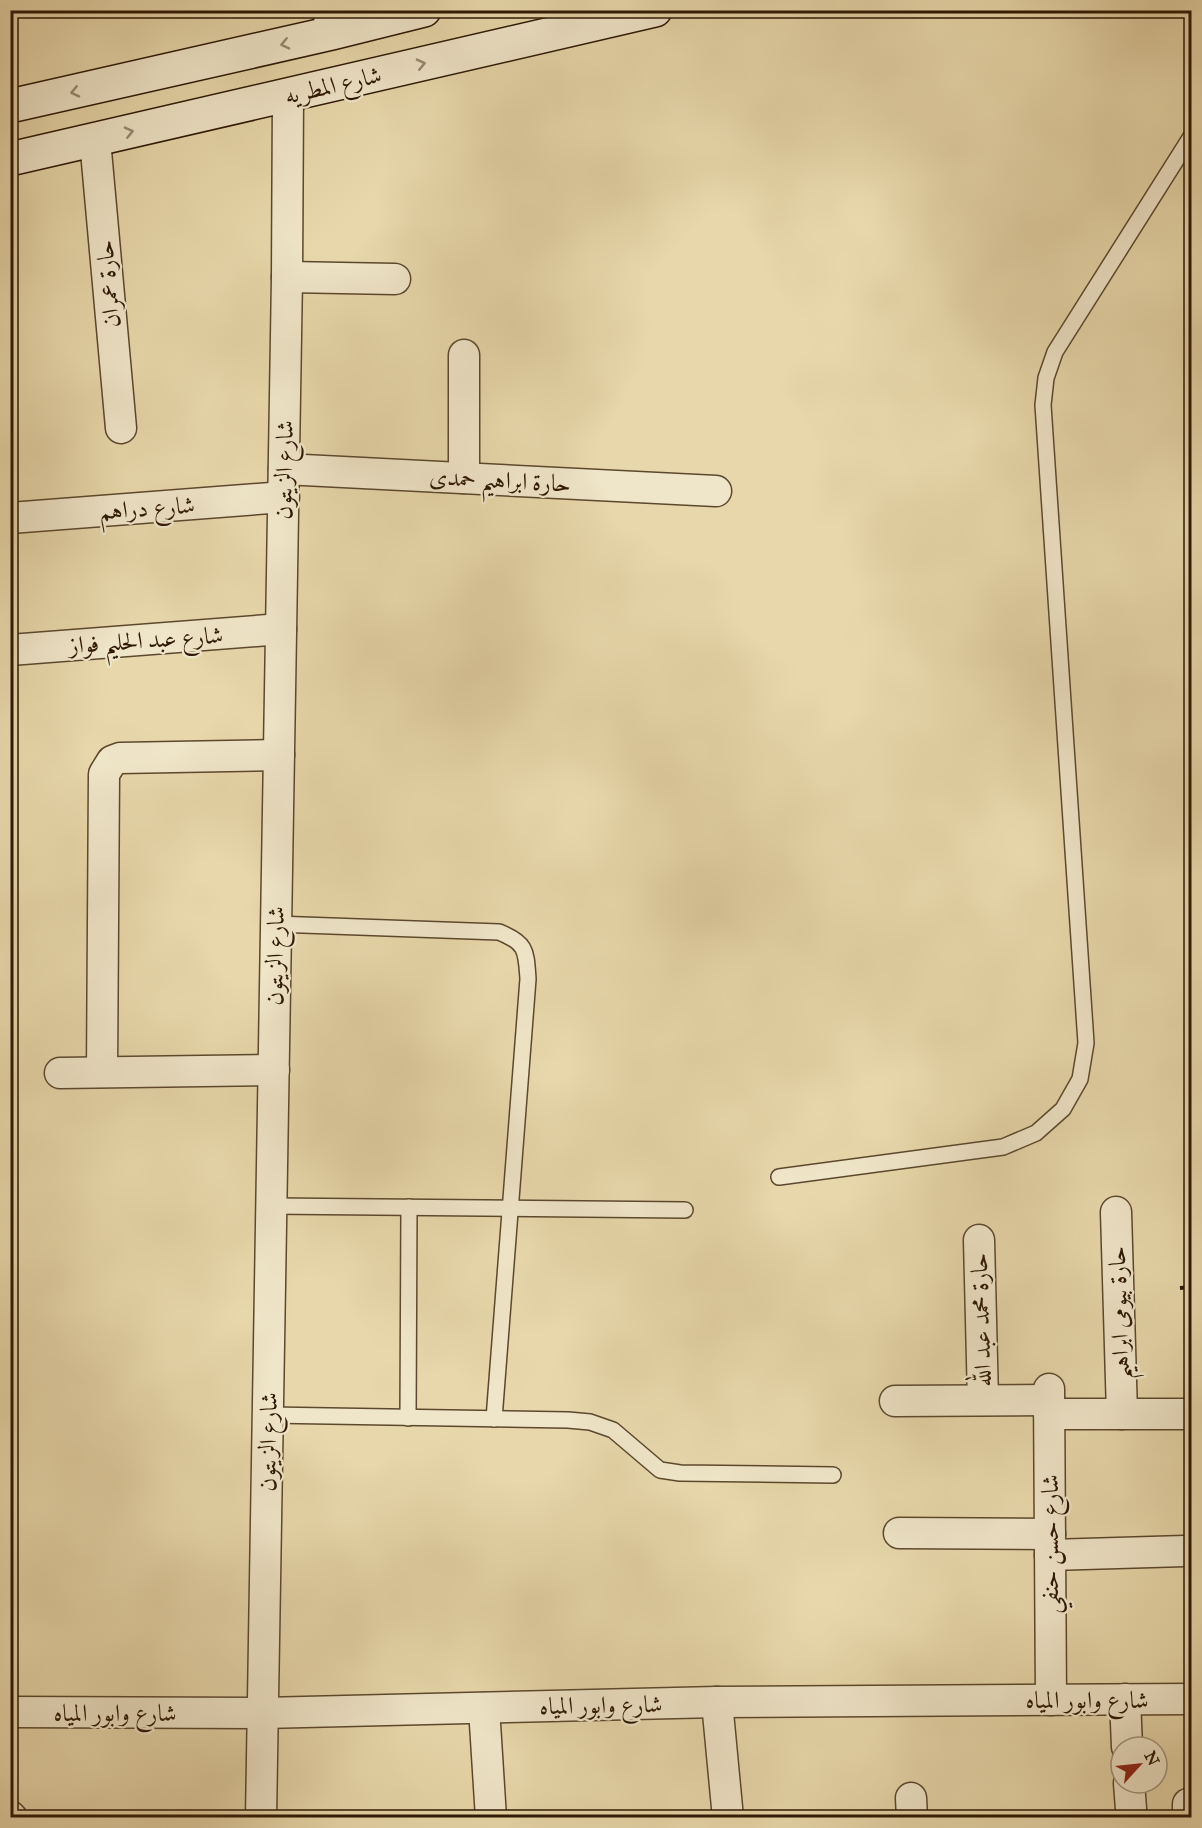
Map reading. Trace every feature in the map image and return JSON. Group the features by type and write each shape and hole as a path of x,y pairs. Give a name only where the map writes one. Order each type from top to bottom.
{"main road":[{"path":"10,106 330,22 424,10"},
{"name":"شارع المطريه","path":"10,159 655,10"}],"street":[{"name":"شارع الزيتون","path":"261,1818 284,483 288,95"},
{"name":"حارة عمران","path":"95,140 121,428"},
{"path":"287,278 395,279"},
{"path":"464,355 464,478"},
{"name":"حارة ابراهيم حمدى","path":"284,483 464,478 716,491"},
{"name":"شارع دراهم","path":"10,518 284,483"},
{"name":"شارع عبد الحليم فواز","path":"10,650 281,629"},
{"path":"102,1072 104,774 107,766 120,758 279,755"},
{"path":"60,1073 274,1070"},
{"name":"حارة بيومى ابراهيم","path":"1116,1212 1122,1414"},
{"name":"حارة محمد عبد الله","path":"979,1240 983,1400"},
{"path":"895,1401 1049,1401 1122,1414 1191,1414"},
{"name":"شارع حسن حنفي","path":"1049,1401 1051,1700"},
{"path":"899,1533 1050,1545 1185,1551"},
{"path":"1125,1699 1126,1735"},
{"name":"شارع وابور المياه","path":"10,1712 263,1713 717,1702 1191,1699"},
{"path":"717,1702 728,1818"},
{"path":"484,1708 491,1818"}],"lane":[{"path":"779,1177 1003,1147 1036,1133 1063,1110 1080,1079 1086,1043 1044,405 1046,378 1055,352 1191,135"},
{"path":"275,924 499,932 515,938 527,953 528,979 494,1419"},
{"path":"271,1206 685,1210"},
{"path":"408,1418 409,1207"},
{"path":"269,1415 590,1422 613,1430 660,1470 681,1473 833,1475"}],"path":[{"path":"1180,1288 1191,1287"}]}
